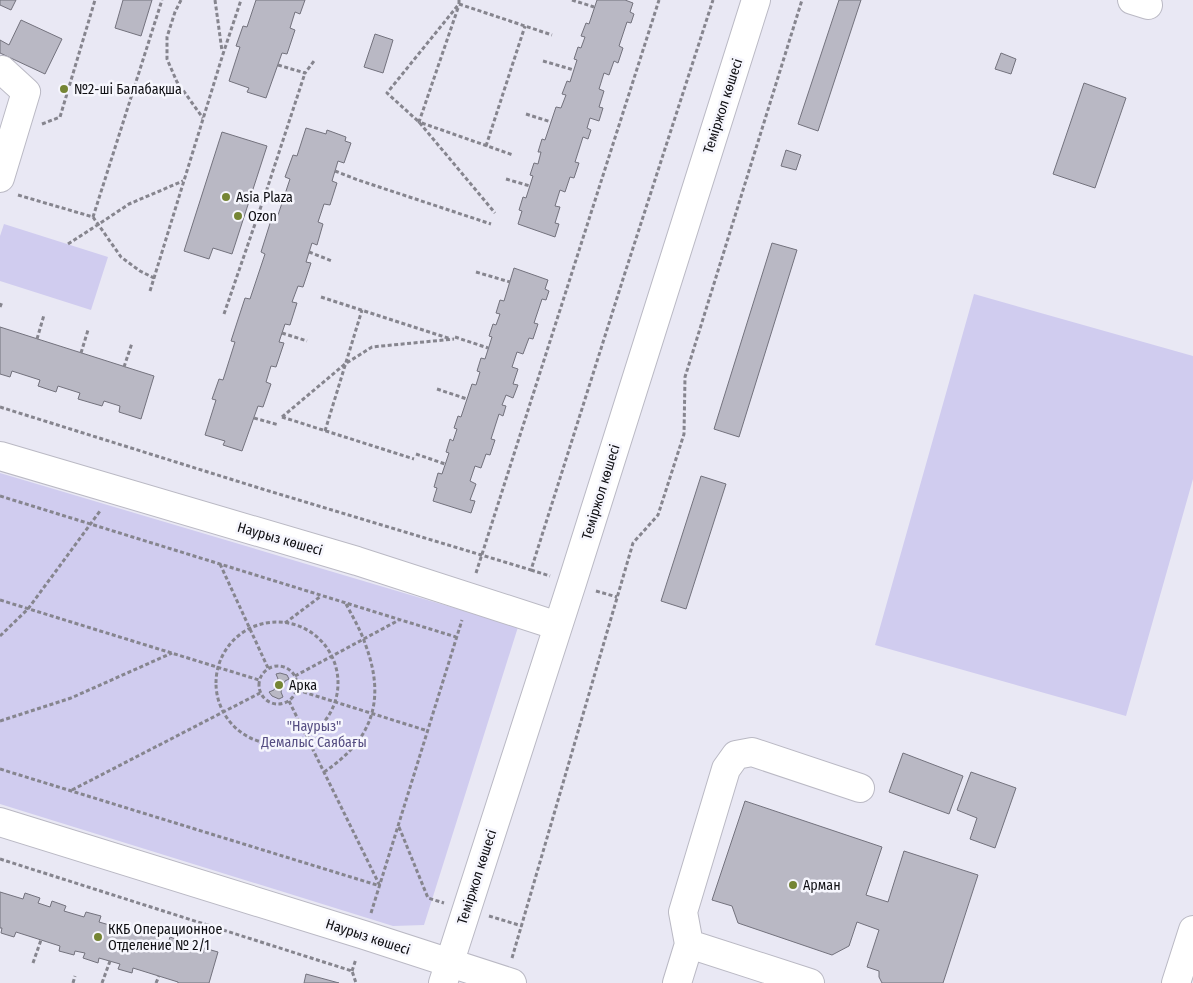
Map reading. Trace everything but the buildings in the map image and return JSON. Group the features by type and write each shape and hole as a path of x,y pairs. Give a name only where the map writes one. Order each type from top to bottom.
{"street":[{"name":"Теміржол көшесі","path":"446,973 756,0"},
{"path":"2,70 26,92 13,135 5,185"},
{"name":"Наурыз көшесі","path":"0,456 357,561 558,626"},
{"path":"678,983 689,944 683,912 726,770 736,755 752,752 860,788"},
{"name":"Наурыз көшесі","path":"0,822 364,935 446,973 509,982"},
{"path":"1176,983 1193,930"},
{"path":"689,944 810,983"}],"path":[{"path":"13,135 60,117 95,0"},
{"path":"93,218 162,0"},
{"path":"181,0 167,38 167,60 177,82 203,118"},
{"path":"215,0 223,54"},
{"path":"150,291 241,0"},
{"path":"572,0 594,7"},
{"path":"356,983 352,971 456,637 659,0"},
{"path":"0,407 531,570 713,0"},
{"path":"509,982 633,543 658,515 684,434 685,377 802,0"},
{"path":"460,1 552,35"},
{"path":"460,1 387,93 419,122 495,213"},
{"path":"419,122 460,1"},
{"path":"486,146 525,26"},
{"path":"224,314 305,73 314,61"},
{"path":"543,61 574,70"},
{"path":"278,65 305,73"},
{"path":"526,114 551,122"},
{"path":"419,122 512,155"},
{"path":"335,171 491,224"},
{"path":"506,179 530,186"},
{"path":"68,244 128,204 184,181"},
{"path":"5,185 93,218 122,257 140,271 154,278"},
{"path":"309,252 332,261"},
{"path":"476,272 510,282"},
{"path":"321,297 454,339 372,348 345,364 282,417 414,459"},
{"path":"0,307 2,302"},
{"path":"324,431 362,310"},
{"path":"37,339 44,316"},
{"path":"81,353 88,330"},
{"path":"282,334 307,341"},
{"path":"455,337 488,348"},
{"path":"124,367 132,343"},
{"path":"437,389 467,399"},
{"path":"254,418 279,425"},
{"path":"416,454 445,464"},
{"path":"0,636 28,609 115,490"},
{"path":"0,496 456,637"},
{"path":"219,564 268,668"},
{"path":"285,623 321,595"},
{"path":"0,600 259,680"},
{"path":"324,772 350,751 363,735 370,720 374,704 374,683 371,663 363,639 346,603"},
{"path":"295,676 400,620"},
{"path":"277,622 285,623 296,625 314,633 327,647 335,665 338,690 330,713 313,733 292,744 270,745 250,738 233,726 221,708 216,687 219,667 227,648 241,634 258,625 277,622"},
{"path":"0,721 71,698 172,653"},
{"path":"277,665 283,666 289,669 295,676 297,690 289,701 283,704 269,702 260,693 259,680 261,674 268,668 277,665"},
{"path":"297,690 428,731"},
{"path":"71,791 260,693"},
{"path":"289,701 380,886"},
{"path":"0,769 380,886"},
{"path":"0,860 352,971"},
{"path":"34,963 41,940"},
{"path":"102,983 110,961"},
{"path":"72,983 75,976"},
{"path":"156,983 159,976"}],"green space":[{"path":"4,224 108,257 91,310 0,281 0,236"},
{"path":"974,294 1193,356 1193,479 1126,716 875,645"},
{"name":"\"Наурыз\" Демалыс Саябағы","path":"0,473 518,627 424,925 393,926 0,804"}],"place":[{"name":"№2-ші Балабақша","path":"64,89"},
{"name":"Asia Plaza","path":"226,197"},
{"name":"Ozon","path":"238,216"},
{"name":"Арка","path":"279,685"},
{"name":"Арман","path":"793,885"},
{"name":"ККБ Операционное Отделение № 2/1","path":"98,937"}]}
